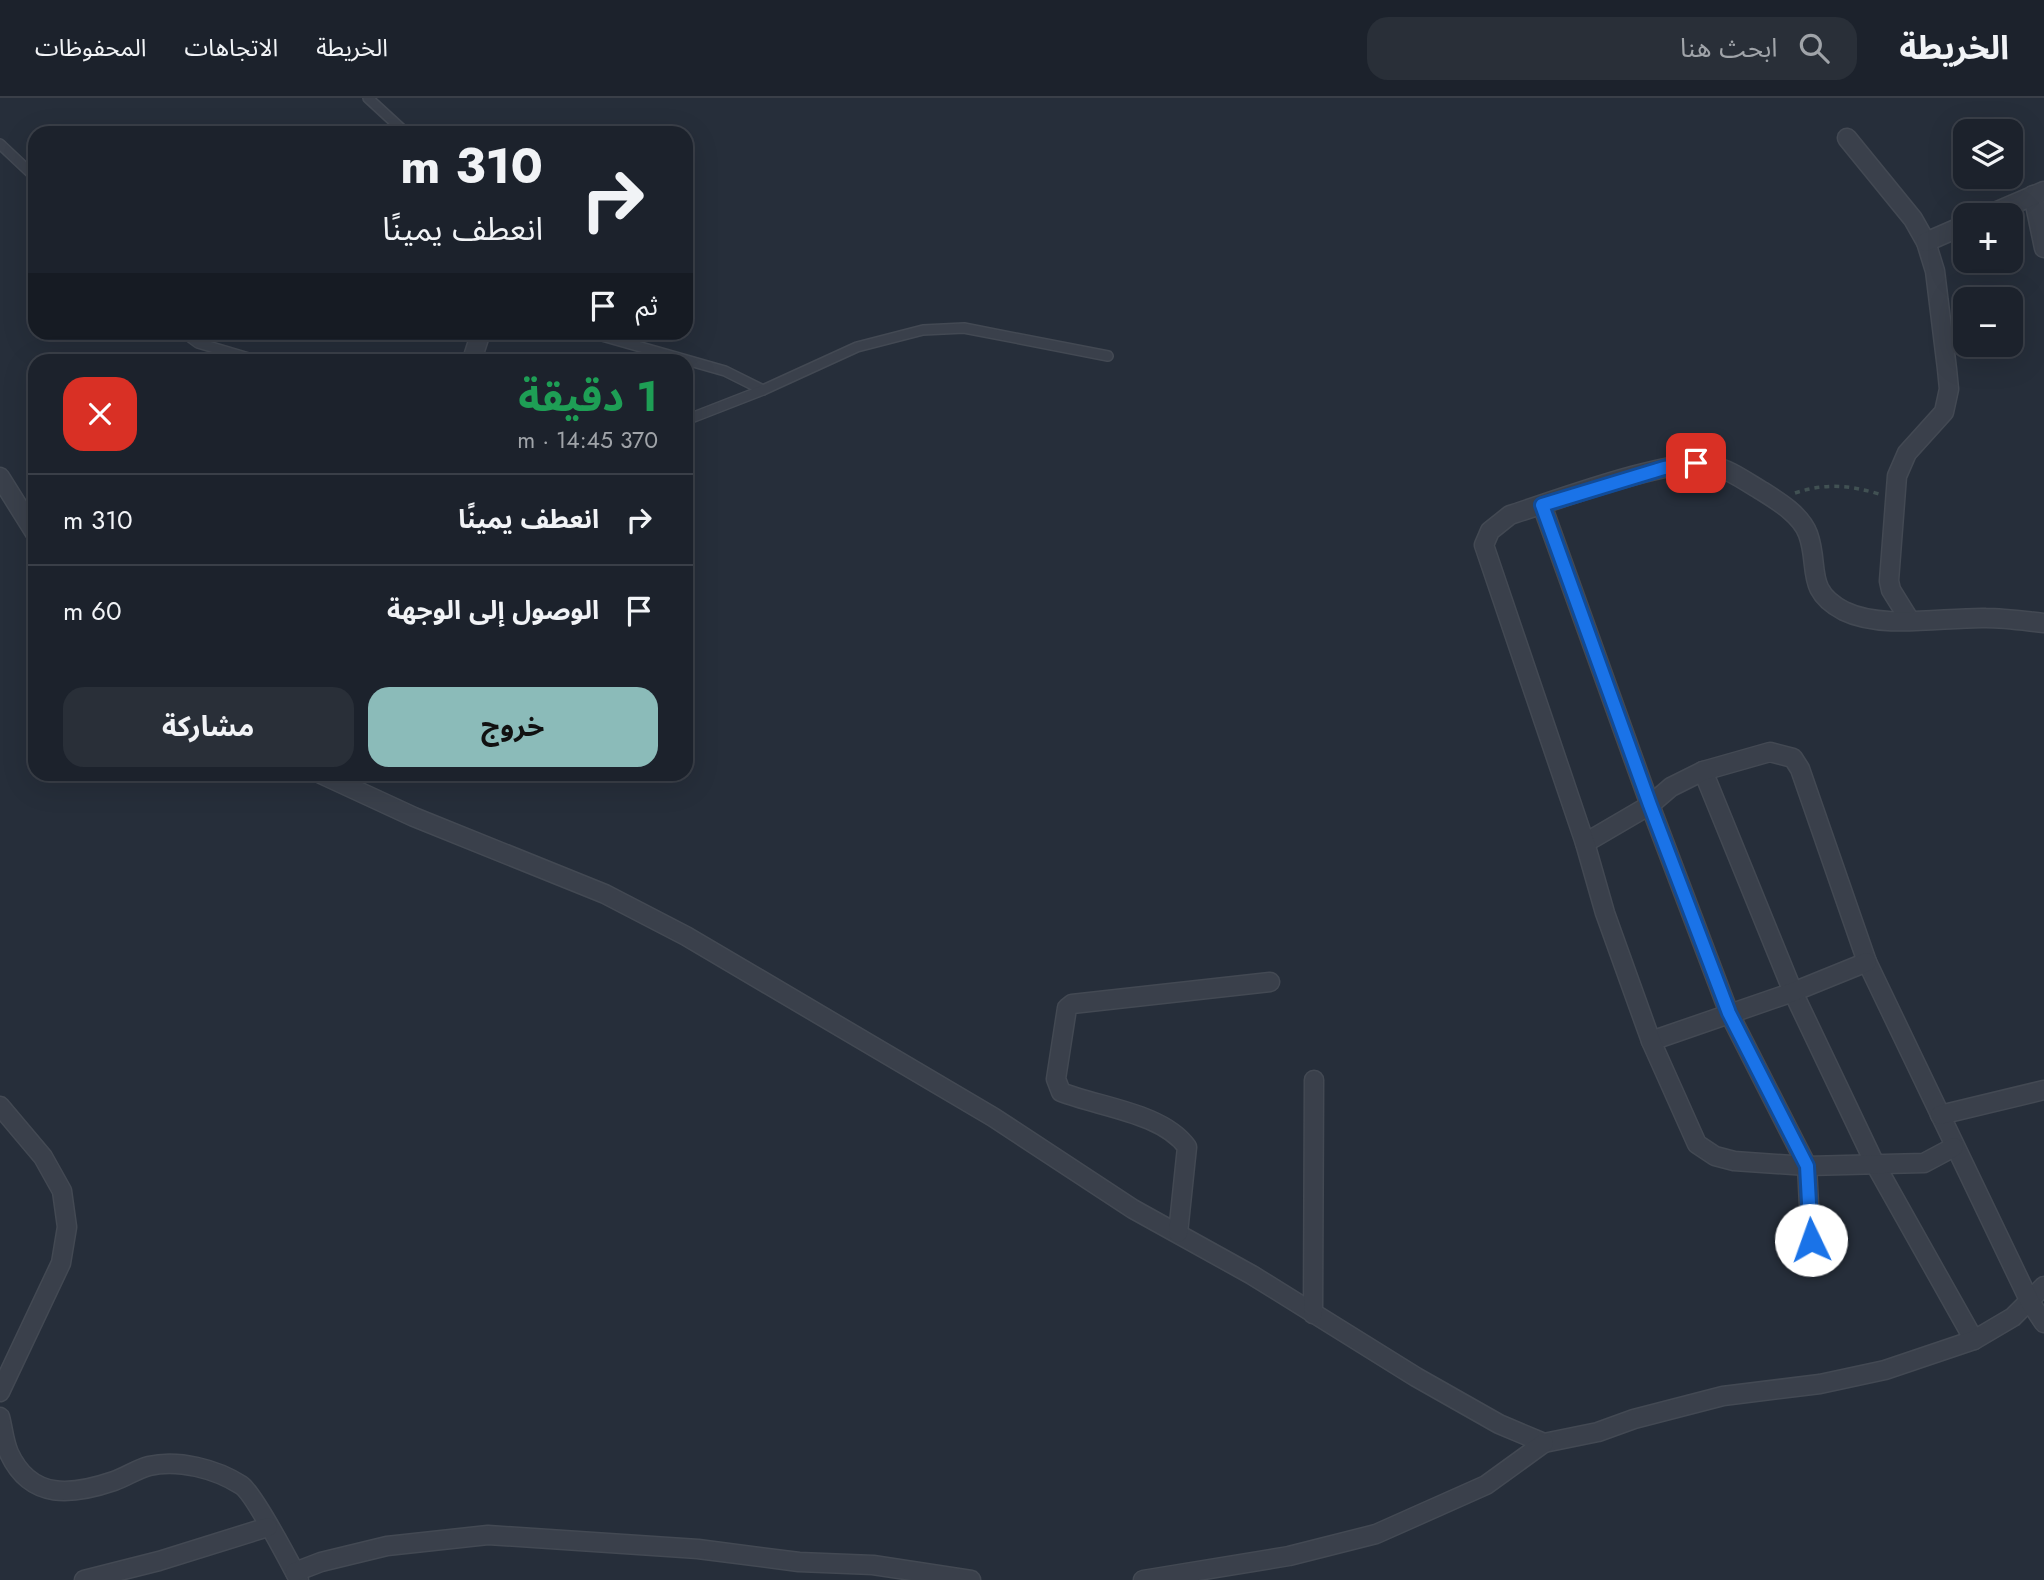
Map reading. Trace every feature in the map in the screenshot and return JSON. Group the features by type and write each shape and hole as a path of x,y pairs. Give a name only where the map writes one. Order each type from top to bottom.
{"street":[{"path":"1847,138 1913,219 1926,243 1935,271 1948,389 1944,412 1907,453 1897,476 1894,498 1889,582 1909,620"},
{"path":"2016,203 2039,193 2044,248"},
{"path":"1926,243 1953,231"},
{"path":"1954,1147 1924,1163 1807,1166 1734,1161 1715,1156 1697,1144 1651,1041 1605,913 1484,545 1490,531 1504,520 1542,505 1664,468 1696,463 1729,472 1776,500 1801,523 1808,534 1814,579 1831,603 1846,612 1893,622 1989,618 2044,623"},
{"path":"0,482 28,523"},
{"path":"1542,505 1650,805 1729,1013 1807,1166 1812,1265"},
{"path":"1584,843 1650,805 1671,786 1703,771 1770,752 1793,758 1800,769 1867,962 1954,1147 2044,1323"},
{"path":"1703,771 1793,992 1875,1164 1974,1340"},
{"path":"336,781 414,817 605,894 674,930 993,1117 1133,1209 1499,1424 1544,1443"},
{"path":"1651,1041 1793,992 1867,962"},
{"path":"1178,1233 1187,1147 1178,1135 1160,1124 1061,1092 1056,1079 1067,1008 1073,1003 1270,982"},
{"path":"1313,1314 1314,1080"},
{"path":"1940,1115 2044,1090"},
{"path":"0,1106 49,1168 62,1191 67,1227 61,1263 0,1392"},
{"path":"1143,1580 1289,1556 1377,1534 1486,1485 1544,1443 1598,1432 1634,1419 1723,1396 1820,1384 1885,1370 1974,1340 2013,1317 2044,1286"},
{"path":"0,1417 9,1452 19,1469 39,1487 59,1492 84,1491 149,1466 184,1464 242,1485 253,1495 297,1576 321,1562 387,1546 488,1535 698,1549 799,1562 873,1566 971,1580"},
{"path":"84,1580 159,1561 268,1527"}],"lane":[{"path":"368,98 398,126"},
{"path":"0,144 28,170"},
{"path":"693,417 763,390 858,347 902,334 943,327 964,328 1108,356"},
{"path":"194,340 235,354"},
{"path":"616,340 666,354"},
{"path":"693,362 726,371 763,390"}],"path":[{"path":"1776,500 1815,487 1837,485 1853,486 1894,498"}],"route":[{"path":"1696,463 1664,468 1542,505 1650,805 1729,1013 1807,1166 1811,1240"}]}
